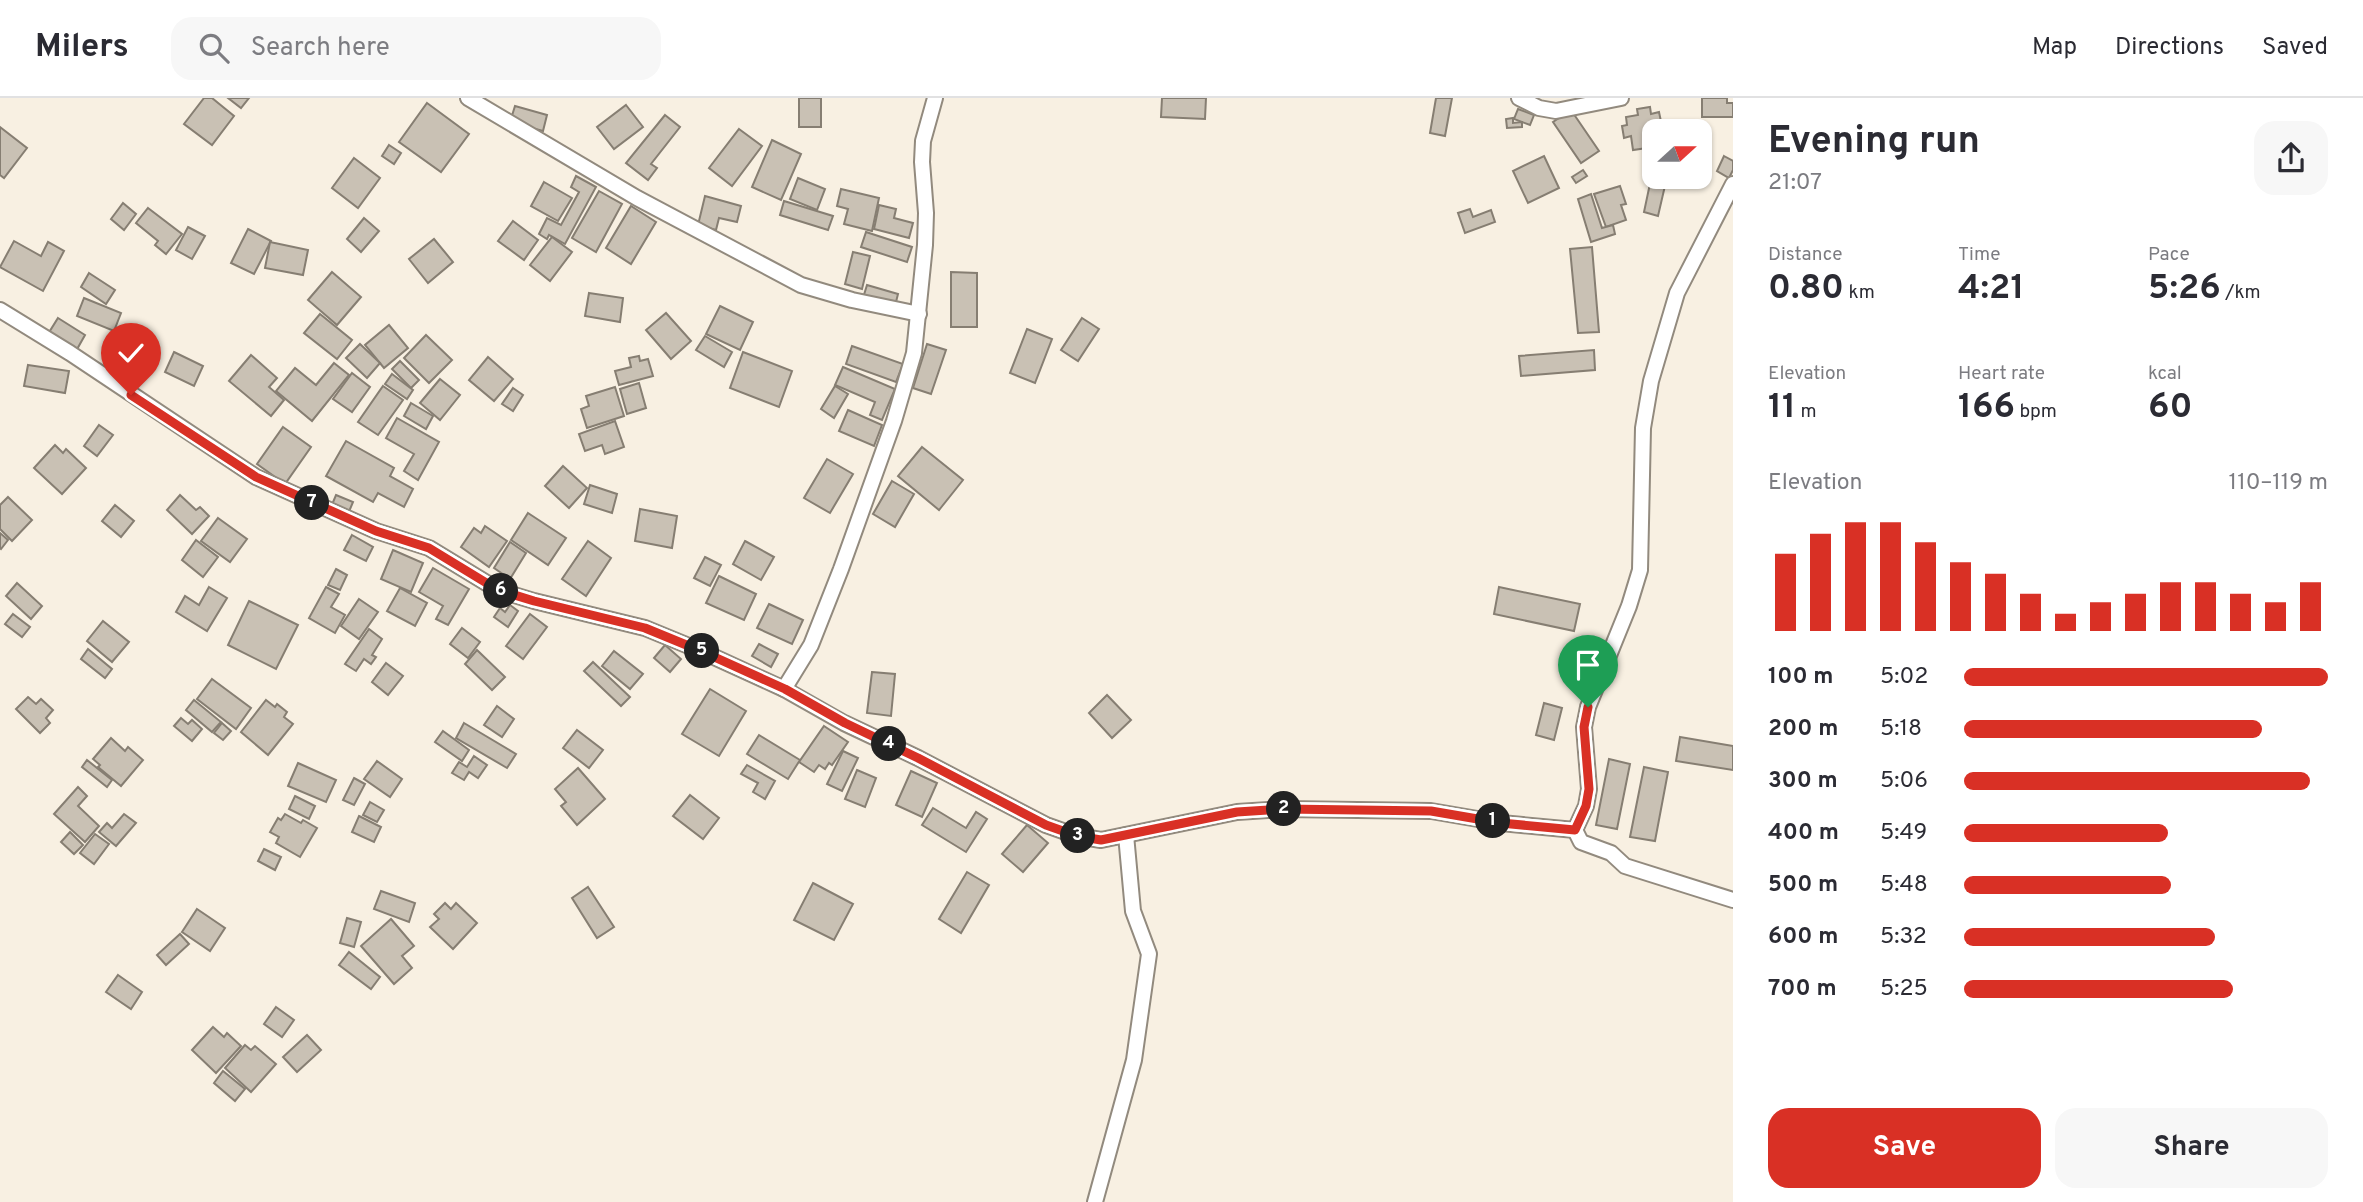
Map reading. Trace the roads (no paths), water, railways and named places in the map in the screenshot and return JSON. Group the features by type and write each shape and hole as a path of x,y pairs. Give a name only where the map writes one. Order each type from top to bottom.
{"street":[{"path":"468,98 637,198 801,285 852,300 919,314"},
{"path":"785,689 811,645 841,569 894,421 914,353 925,245 923,141 934,98"},
{"path":"1519,98 1539,108 1556,111 1621,98"},
{"path":"1575,830 1586,806 1589,789 1584,727 1588,707 1629,606 1640,570 1643,428 1651,381 1677,293 1733,184"},
{"path":"0,310 70,353 256,477 376,531 429,548 498,590 645,628 701,651 785,689 845,723 1046,825 1077,836 1101,840 1237,812 1284,809 1431,811 1501,823 1575,830"},
{"path":"1575,830 1581,842 1611,853 1625,866 1733,900"},
{"path":"1095,1202 1134,1060 1149,954 1133,911 1126,835"}]}
